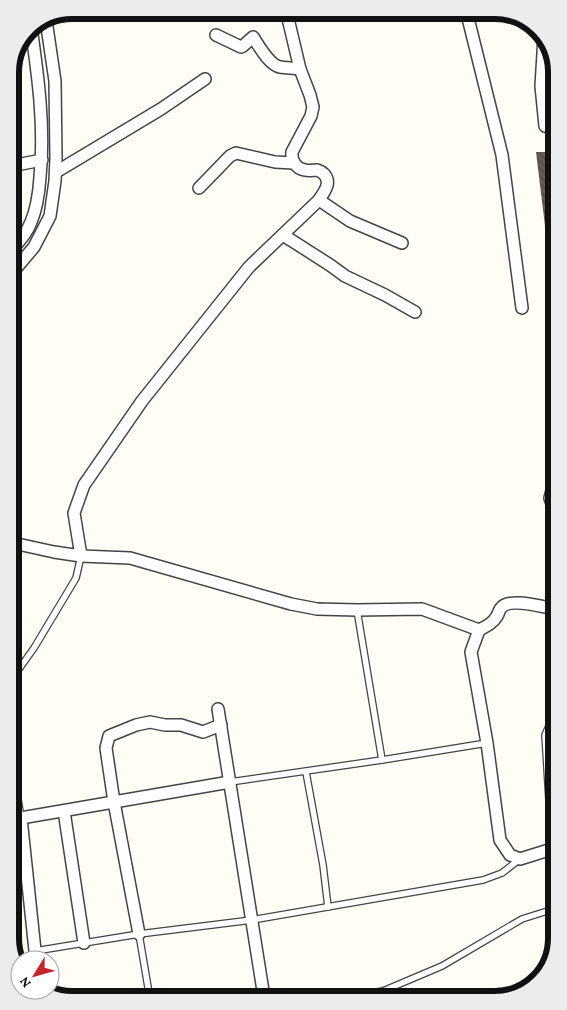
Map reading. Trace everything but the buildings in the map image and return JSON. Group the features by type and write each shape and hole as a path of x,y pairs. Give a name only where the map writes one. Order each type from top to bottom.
{"street":[{"path":"81,556 74,513 84,485 142,401 249,267 319,200 327,186 326,177 322,172 318,170 302,170 291,157 311,116 313,106 300,69 288,19"},
{"path":"468,19 502,155 522,308"},
{"path":"19,265 34,247 50,216 56,172 55,81 47,25"},
{"path":"216,35 241,47 253,37 275,65 300,69"},
{"path":"19,243 31,224 38,200 42,160 42,125 32,37"},
{"path":"543,49 541,86 545,126"},
{"path":"56,172 161,110 205,78"},
{"path":"199,188 236,152 275,162 294,162"},
{"path":"19,164 42,160"},
{"path":"319,200 350,221 402,243"},
{"path":"283,235 345,276 415,312"},
{"path":"19,544 81,556 130,558 317,610 422,609 479,630"},
{"path":"548,608 524,603 507,603 501,608 492,623 479,630 471,652 487,743 500,840 510,855 520,859 548,851"},
{"path":"218,710 263,991"},
{"path":"139,934 114,802 106,748 109,736 136,725 150,722 165,725 181,724 203,732 221,725"},
{"path":"19,818 230,782"},
{"path":"64,811 84,943"},
{"path":"19,826 35,950"}],"lane":[{"path":"19,669 34,648 76,578 81,556"},
{"path":"357,610 382,760"},
{"path":"548,728 545,735 548,773"},
{"path":"230,782 306,772 487,743"},
{"path":"306,772 323,865 328,907"},
{"path":"58,950 84,943 252,920 483,880 502,874 520,859"},
{"path":"383,991 442,966 522,919 548,911"},
{"path":"139,934 149,991"}]}
